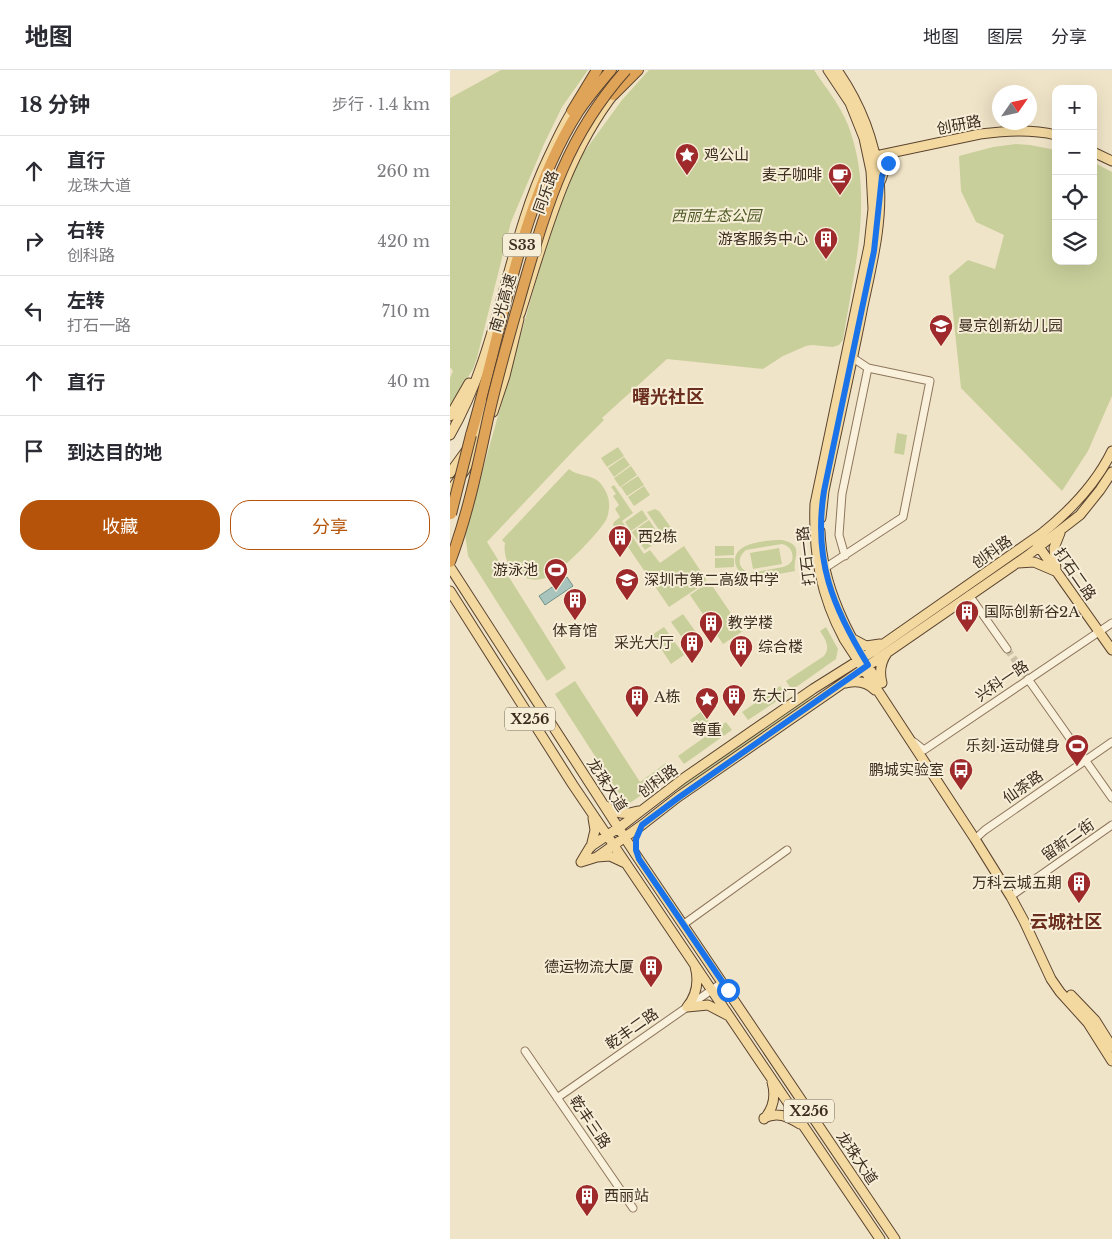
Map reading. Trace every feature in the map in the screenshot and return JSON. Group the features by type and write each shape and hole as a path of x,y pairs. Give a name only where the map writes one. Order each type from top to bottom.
{"highway":[{"path":"572,111 597,70"},
{"name":"南光高速","path":"450,515 518,260 550,166 578,113 611,70"},
{"name":"南光高速","path":"450,562 465,520 487,423 543,218 561,170 587,120 626,70"},
{"path":"612,95 638,70"}],"main road":[{"name":"同乐路","path":"450,435 466,405 484,359 525,214 544,166 572,111 604,70"},
{"name":"同乐路","path":"450,473 462,457 480,424 519,319 566,176 577,151 612,95 633,70"},
{"name":"打石一路","path":"828,70 854,111 872,160 880,190 874,251 822,502 820,533 825,568 846,636"},
{"name":"打石一路","path":"837,70 858,103 869,131 873,200 869,246 815,504 815,542 818,570 828,606 908,737 1014,894 1055,976 1095,1020 1112,1047"},
{"path":"869,131 876,142 896,155 883,171 880,190"},
{"name":"创研路","path":"896,155 980,134 1025,131 1052,134"},
{"name":"创研路","path":"872,160 981,139 1029,137 1052,140"},
{"path":"1097,148 1112,155"},
{"path":"1097,154 1112,161"},
{"path":"450,491 470,461 491,419 505,376 519,319"},
{"path":"450,416 484,359"},
{"name":"创科路","path":"887,646 1016,564 1078,500 1096,478 1112,451"},
{"name":"创科路","path":"597,857 678,798 821,699 841,684 863,663 887,646 1036,543 1062,530 1085,509 1112,472"},
{"path":"1016,564 1034,562 1056,572 1054,548 1055,542 1062,530"},
{"name":"打石二路","path":"1036,543 1112,650"},
{"name":"龙珠大道","path":"450,567 618,828 895,1239"},
{"name":"龙珠大道","path":"450,591 539,733 607,836 880,1239"},
{"path":"839,672 844,666 846,636 863,645 887,646 880,672 884,691"},
{"name":"打石一路","path":"863,663 924,750 977,837 1024,921 1060,992 1088,1023 1112,1061"},
{"name":"创科路","path":"590,847 684,778 813,688 839,672 863,663"},
{"path":"841,684 851,681 861,682 869,685 875,691 874,684"},
{"path":"813,688 821,699"},
{"path":"672,788 678,798"},
{"path":"601,800 610,809 620,813 628,814 640,810"},
{"path":"592,813 595,830 590,847 581,862 607,856 629,867"},
{"path":"639,859 636,850 636,839 642,825"},
{"path":"687,1007 693,998 697,986 693,961"},
{"path":"687,1007 708,1006 730,1017"},
{"path":"771,1077 774,1088 773,1103 764,1118 778,1114 804,1126"}],"street":[{"path":"825,568 903,517 930,381 868,368 853,358"},
{"path":"845,556 839,535 842,494 868,368"},
{"path":"969,595 1007,649"},
{"name":"兴科一路","path":"924,750 1112,623"},
{"path":"1028,680 1112,798"},
{"path":"908,737 924,750"},
{"name":"仙茶路","path":"977,837 1112,742"},
{"name":"留新二街","path":"1014,894 1112,826"},
{"path":"684,924 787,850"},
{"name":"乾丰二路","path":"557,1098 723,982"},
{"name":"乾丰三路","path":"525,1051 633,1208"}],"green space":[{"path":"501,70 588,70 562,107 511,222 477,358 473,369 450,406 450,378 453,371 450,367 450,98"},
{"name":"西丽生态公园","path":"649,70 814,70 841,110 856,151 861,205 857,259 843,340 839,345 833,347 806,346 783,356 763,369 667,359 602,418 604,420 487,542 566,668 547,681 468,556 465,533 543,256 576,163 622,100"},
{"path":"1016,144 1052,149 1052,265 1097,265 1097,164 1112,172 1112,396 1088,451 1062,491 961,388 949,276 968,260 995,269 1004,235 976,222 961,191 959,156 993,147"},
{"path":"897,433 907,435 904,455 894,453"},
{"path":"618,447 624,456 607,467 601,458"},
{"path":"624,457 630,465 614,477 608,468"},
{"path":"631,466 637,475 620,487 614,478"},
{"path":"569,469 594,478 602,485 609,501 607,518 590,541 554,574 539,579 523,577 516,573 507,560 505,543 502,540"},
{"path":"638,476 644,485 627,496 621,487"},
{"path":"614,485 633,513 622,521 644,554 650,550 660,563 684,546 706,579 705,583 669,607 613,525 620,517 615,509 619,505 613,496 616,494 611,487"},
{"path":"644,486 650,495 634,506 628,497"},
{"path":"655,509 659,511 675,533 665,539 647,512"},
{"path":"642,510 648,519 631,531 625,522"},
{"path":"649,520 655,529 638,541 632,532"},
{"path":"655,530 661,539 645,550 639,542"},
{"path":"782,540 794,545 796,549 795,571 739,581 738,575 742,574 737,568 735,560 736,554 740,549 753,543","holes":["785,545 791,550 792,555 792,561 788,565 750,573 741,566 741,556 746,550"]},
{"path":"715,546 734,546 734,555 715,556"},
{"path":"779,548 782,564 753,569 750,553"},
{"path":"715,558 734,558 734,567 715,568"},
{"path":"709,585 713,587 743,631 723,644 690,595 703,586"},
{"path":"683,614 703,642 691,650 671,622"},
{"path":"664,627 684,655 671,664 652,635"},
{"path":"826,627 838,649 836,659 792,690 786,681 826,653 827,643 820,631"},
{"path":"575,681 640,782 666,763 673,773 630,803 620,795 555,694"},
{"path":"780,686 786,695 748,720 742,712"},
{"path":"814,693 815,695 790,715 678,793 677,791 691,777"},
{"path":"702,711 709,721 697,730 690,720"},
{"path":"726,722 732,730 684,764 678,756"}],"water":[{"name":"游泳池","path":"567,577 573,586 545,605 539,596"}],"tunnel":[{"path":"1007,649 1028,679"}],"place":[{"name":"鸡公山","path":"687,176"},
{"name":"麦子咖啡","path":"840,196"},
{"name":"游客服务中心","path":"826,260"},
{"name":"曼京创新幼儿园","path":"941,347"},
{"name":"西2栋","path":"620,558"},
{"name":"游泳池","path":"556,591"},
{"name":"深圳市第二高级中学","path":"627,601"},
{"name":"体育馆","path":"575,621"},
{"name":"国际创新谷2A","path":"967,633"},
{"name":"教学楼","path":"711,644"},
{"name":"采光大厅","path":"692,664"},
{"name":"综合楼","path":"741,668"},
{"name":"东大门","path":"734,717"},
{"name":"A栋","path":"637,718"},
{"name":"尊重","path":"707,720"},
{"name":"乐刻·运动健身","path":"1077,767"},
{"name":"鹏城实验室","path":"961,791"},
{"name":"万科云城五期","path":"1079,904"},
{"name":"德运物流大厦","path":"651,988"},
{"name":"西丽站","path":"587,1217"}],"district":[{"name":"曙光社区","path":"668,397"},
{"name":"云城社区","path":"1066,922"}],"route":[{"path":"728,990 639,859 636,850 636,839 642,825 868,665 845,626 831,593 821,547 820,522 824,491 874,251 882,176 888,163"}]}
